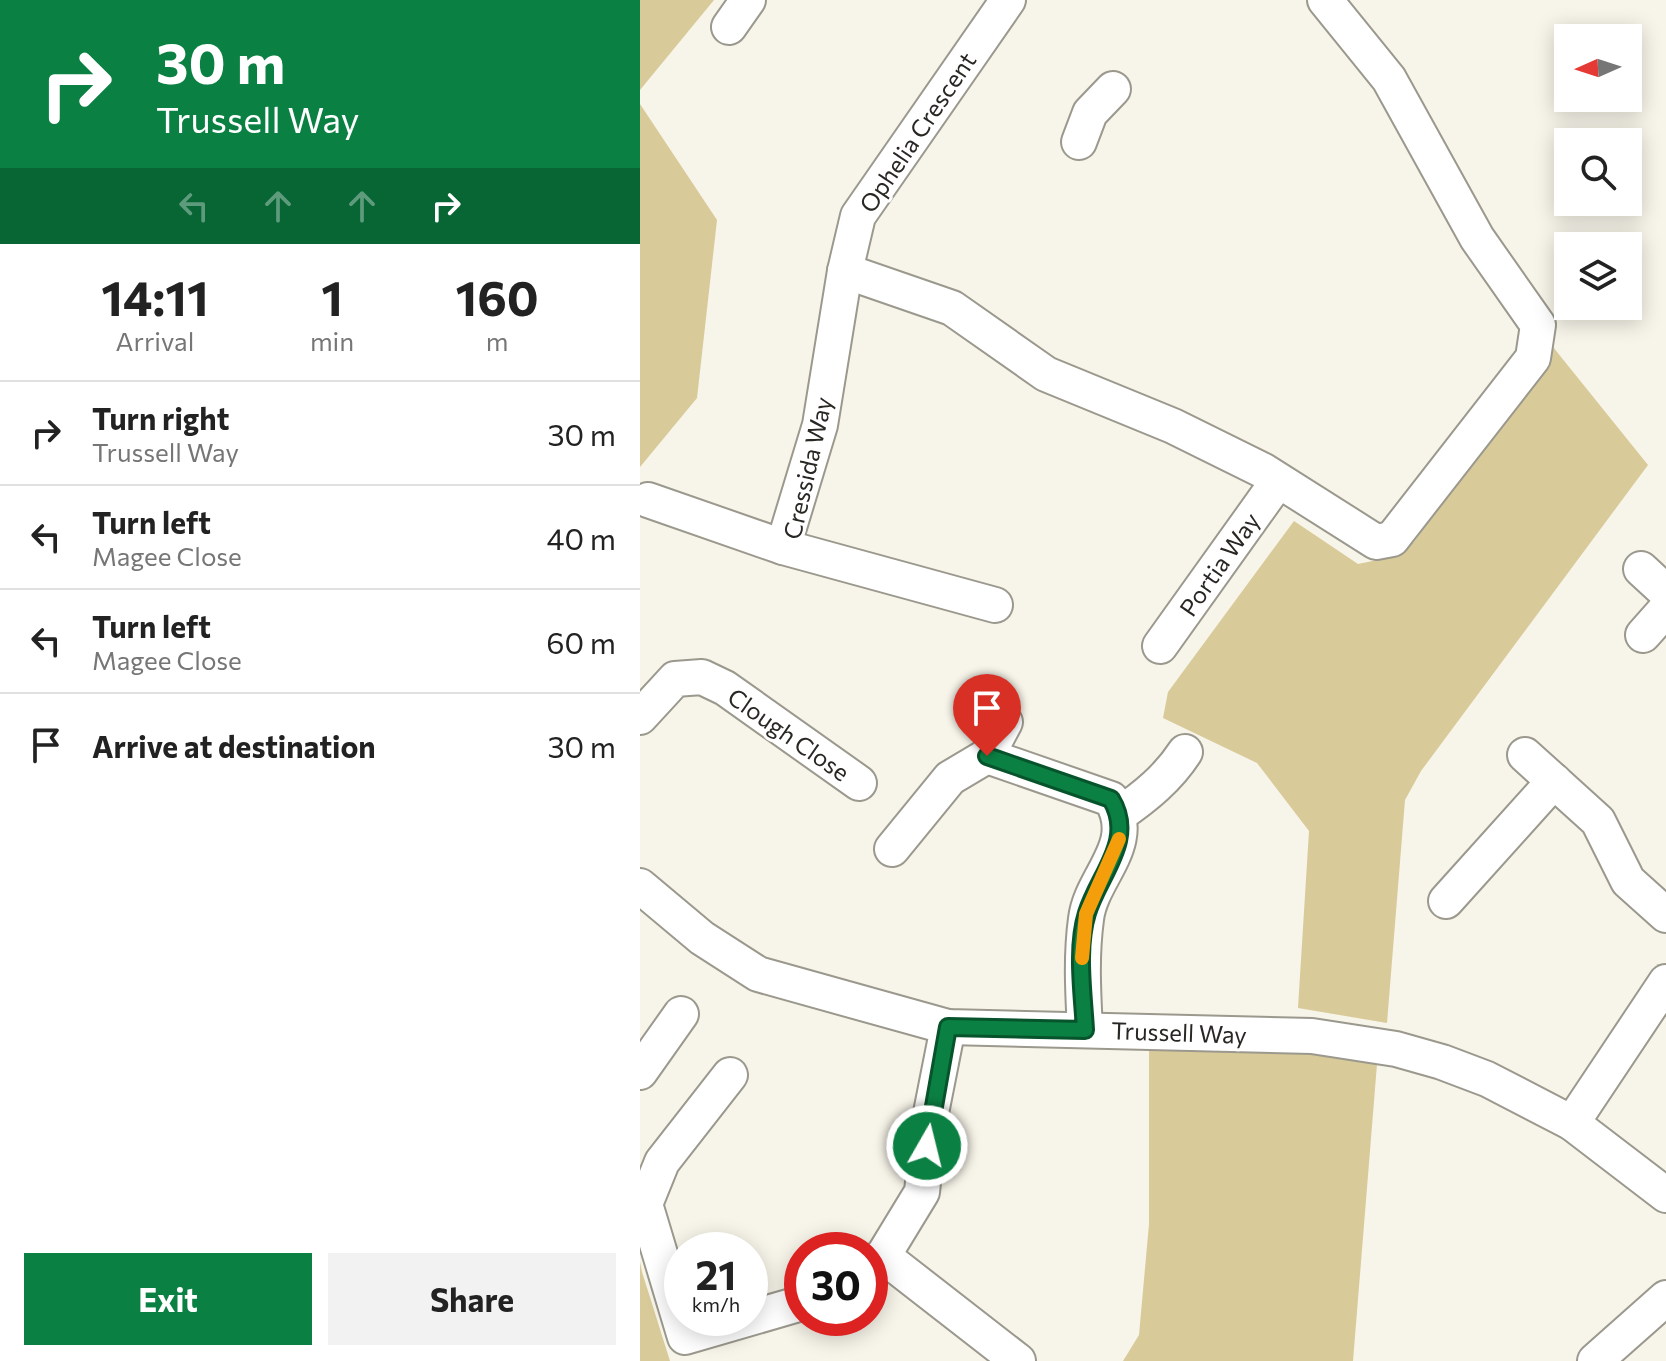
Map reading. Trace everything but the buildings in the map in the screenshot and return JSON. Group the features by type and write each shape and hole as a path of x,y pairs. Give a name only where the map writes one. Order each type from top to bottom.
{"street":[{"name":"Ophelia Crescent","path":"845,271 858,216 1008,0"},
{"path":"845,271 952,308 1046,374 1173,426 1278,481 1376,542 1392,539 1533,358 1538,325 1477,238 1389,79 1325,0"},
{"path":"1079,142 1090,113 1113,89"},
{"name":"Cressida Way","path":"845,271 820,425 783,547 995,605"},
{"name":"Portia Way","path":"1160,646 1278,481"},
{"path":"648,500 783,547"},
{"path":"1643,635 1666,609"},
{"name":"Clough Close","path":"640,717 675,679 702,677 725,688 859,783"},
{"path":"892,849 950,778 987,756 1005,722"},
{"path":"1120,814 1147,796 1173,770 1185,752"},
{"path":"1525,755 1598,821 1628,881 1666,915"},
{"path":"987,756 1111,799 1120,814 1119,842 1086,914 1082,965 1085,1030"},
{"path":"1446,901 1554,781"},
{"name":"Trussell Way","path":"640,886 702,938 758,974 948,1027 1312,1036 1380,1046 1487,1079 1572,1123 1666,1195"},
{"path":"1572,1123 1666,982"},
{"path":"640,1072 681,1014"},
{"path":"888,1242 922,1192 929,1123 948,1027"},
{"path":"730,1075 662,1162 645,1204 685,1337 784,1308"},
{"path":"888,1269 1018,1361"},
{"path":"1595,1361 1666,1298"}],"shaded area":[{"path":"640,0 714,0 640,90"},
{"path":"640,104 717,220 697,398 640,467"},
{"path":"1553,347 1648,465 1421,771 1405,800 1387,1023 1298,1008 1309,831 1257,763 1163,718 1168,692 1294,521 1358,564 1387,558 1414,542"},
{"path":"1149,1043 1293,1050 1377,1064 1353,1361 1123,1361 1139,1335 1149,1224"},
{"path":"640,1262 642,1272 670,1361 640,1361"}],"slow traffic":[{"path":"1082,958 1086,914 1119,839"}],"route":[{"path":"927,1146 948,1027 1085,1030 1082,965 1086,914 1119,842 1120,814 1111,799 987,756"}]}
